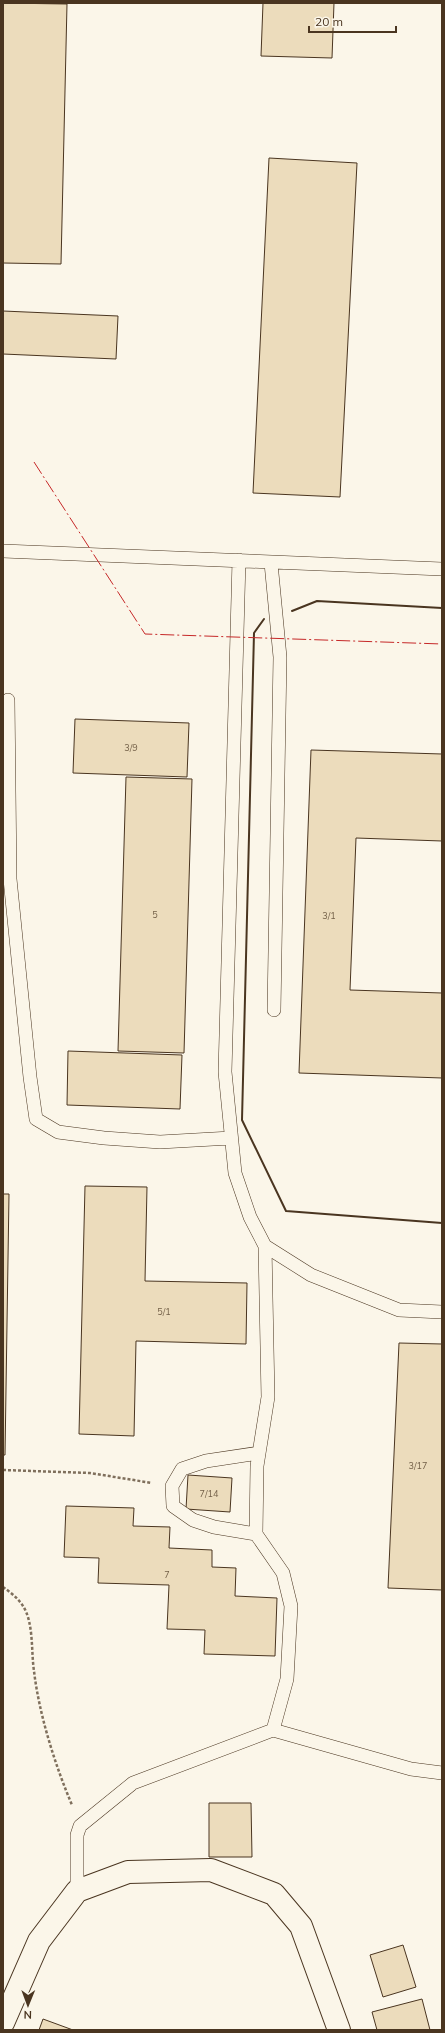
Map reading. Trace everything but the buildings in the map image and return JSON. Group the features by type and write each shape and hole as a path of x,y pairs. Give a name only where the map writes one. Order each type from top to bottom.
{"street":[{"path":"3,2023 39,1941 77,1891 128,1872 211,1870 274,1894 301,1926 339,2030"}],"lane":[{"path":"3,551 442,569"},
{"path":"239,560 225,1072 235,1173 250,1217 265,1246 268,1397 257,1466 256,1534 283,1573 291,1606 287,1679 273,1730"},
{"path":"271,563 280,657 274,1010"},
{"path":"8,700 10,879 30,1077 36,1119 58,1132 104,1138 160,1142 231,1138"},
{"path":"265,1246 311,1275 399,1310 442,1312"},
{"path":"256,1534 214,1528 193,1520 173,1506 172,1486 182,1469 206,1461 259,1453"},
{"path":"77,1891 77,1835 80,1826 133,1783 273,1730 411,1769 442,1773"}],"path":[{"path":"3,1470 90,1473 172,1486"},
{"path":"3,1587 23,1606 32,1636 34,1672 45,1723 58,1772 80,1826"}],"wall":[{"path":"292,611 317,601 442,608"},
{"path":"264,619 254,633 242,1120 286,1211 442,1223"}],"power":[{"path":"34,462 145,634 442,644"}]}
